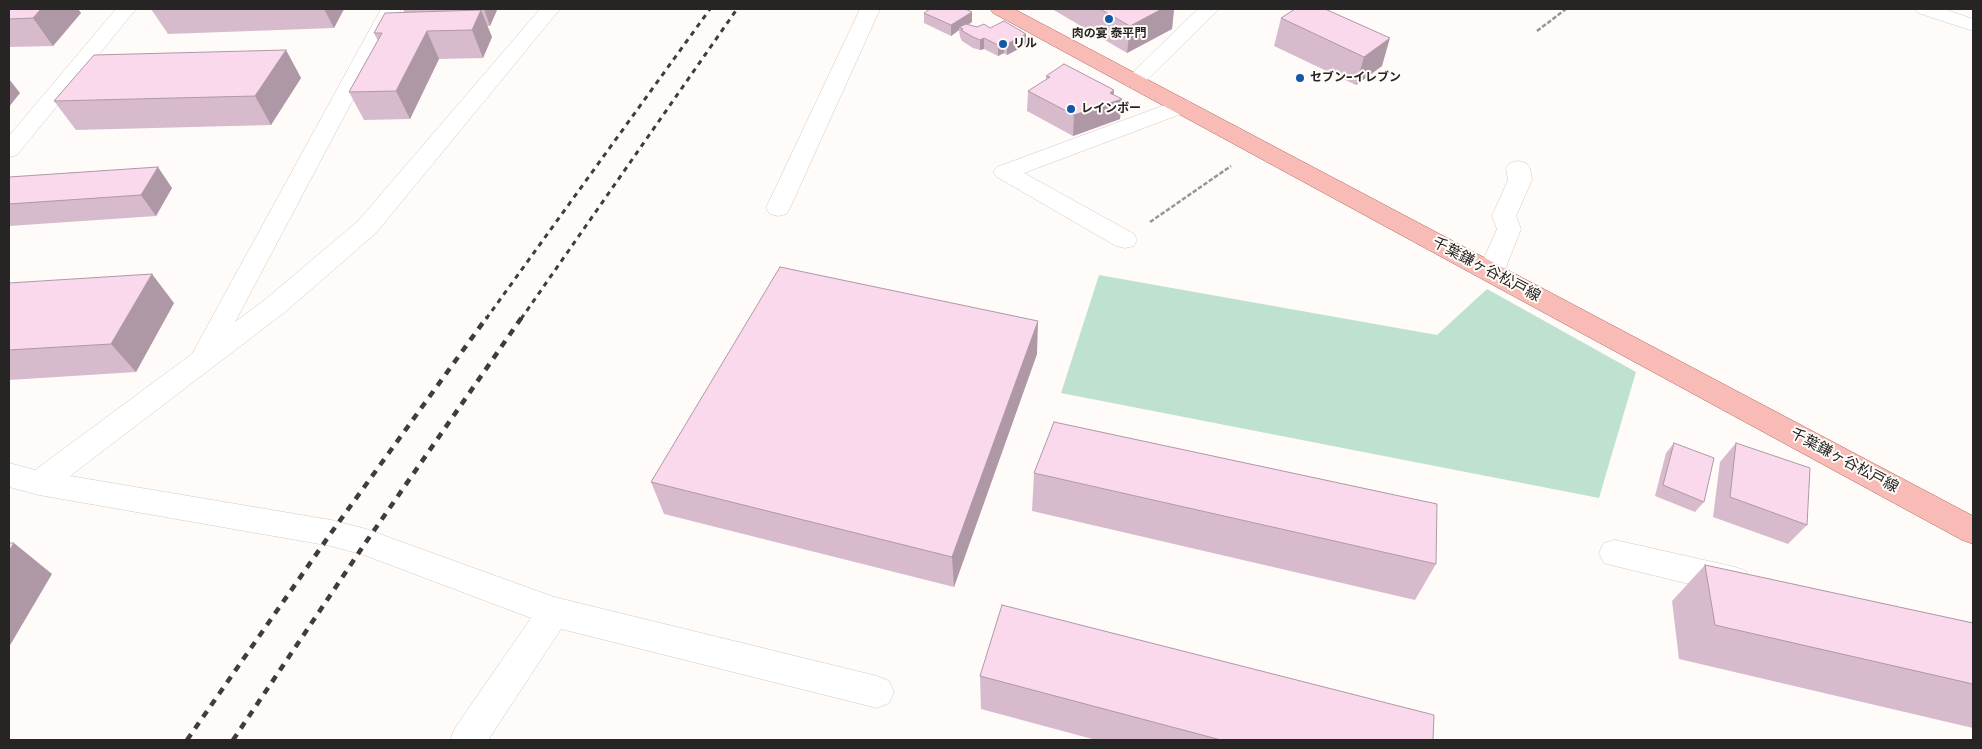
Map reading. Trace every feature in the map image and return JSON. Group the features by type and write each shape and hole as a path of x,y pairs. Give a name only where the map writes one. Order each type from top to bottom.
{"main road":[{"name":"千葉鎌ヶ谷松戸線","path":"1000,9 1973,531"}],"street":[{"path":"9,150 126,9"},
{"path":"201,361 391,9"},
{"path":"39,483 276,305 367,227 550,9"},
{"path":"778,208 870,9"},
{"path":"1134,82 1209,9"},
{"path":"1925,9 1973,25"},
{"path":"1125,240 1005,172 1181,106"},
{"path":"1491,272 1510,229 1504,216 1520,180 1518,168"},
{"path":"9,475 39,483 330,533 366,542 554,612 877,692"},
{"path":"1615,553 1760,587"},
{"path":"468,740 554,612"}],"path":[{"path":"1537,32 1566,9"},
{"path":"1125,240 1238,161"}],"green space":[{"path":"1099,275 1437,335 1487,289 1636,372 1599,498 1061,393"}],"building":[{"path":"9,9 41,9 33,18 9,19"},
{"path":"930,9 965,9 972,12 951,25 924,13"},
{"path":"1100,9 1162,9 1130,26"},
{"path":"1295,9 1325,9 1390,38 1364,57 1281,18"},
{"path":"481,10 472,30 427,31 396,91 349,92 382,33 374,33 385,13"},
{"path":"1004,21 1026,34 1007,44 1004,42 998,45 984,38 980,40 973,37 959,27 966,24 977,27 984,24 990,28"},
{"path":"286,50 255,96 54,101 94,55"},
{"path":"1064,64 1114,90 1110,93 1122,99 1074,115 1028,91 1050,77 1046,76"},
{"path":"158,167 141,195 9,204 9,177"},
{"path":"780,267 1038,321 952,557 651,482"},
{"path":"152,274 111,344 9,350 9,283"},
{"path":"1054,422 1437,504 1436,564 1034,473"},
{"path":"1674,443 1714,458 1704,502 1663,485"},
{"path":"1736,443 1810,468 1807,525 1730,497"},
{"path":"9,543 14,543 9,551"},
{"path":"1705,565 1973,623 1973,684 1715,625"},
{"path":"1002,605 1434,715 1433,740 1221,740 980,676"}],"railway":[{"path":"486,319 710,9"},
{"path":"521,319 737,9"},
{"path":"187,740 331,533 487,317"},
{"path":"233,740 366,542 522,317"}],"place":[{"name":"肉の宴 泰平門","path":"1109,19"},
{"name":"リル","path":"1003,44"},
{"name":"セブン-イレブン","path":"1300,78"},
{"name":"レインボー","path":"1071,109"}]}
